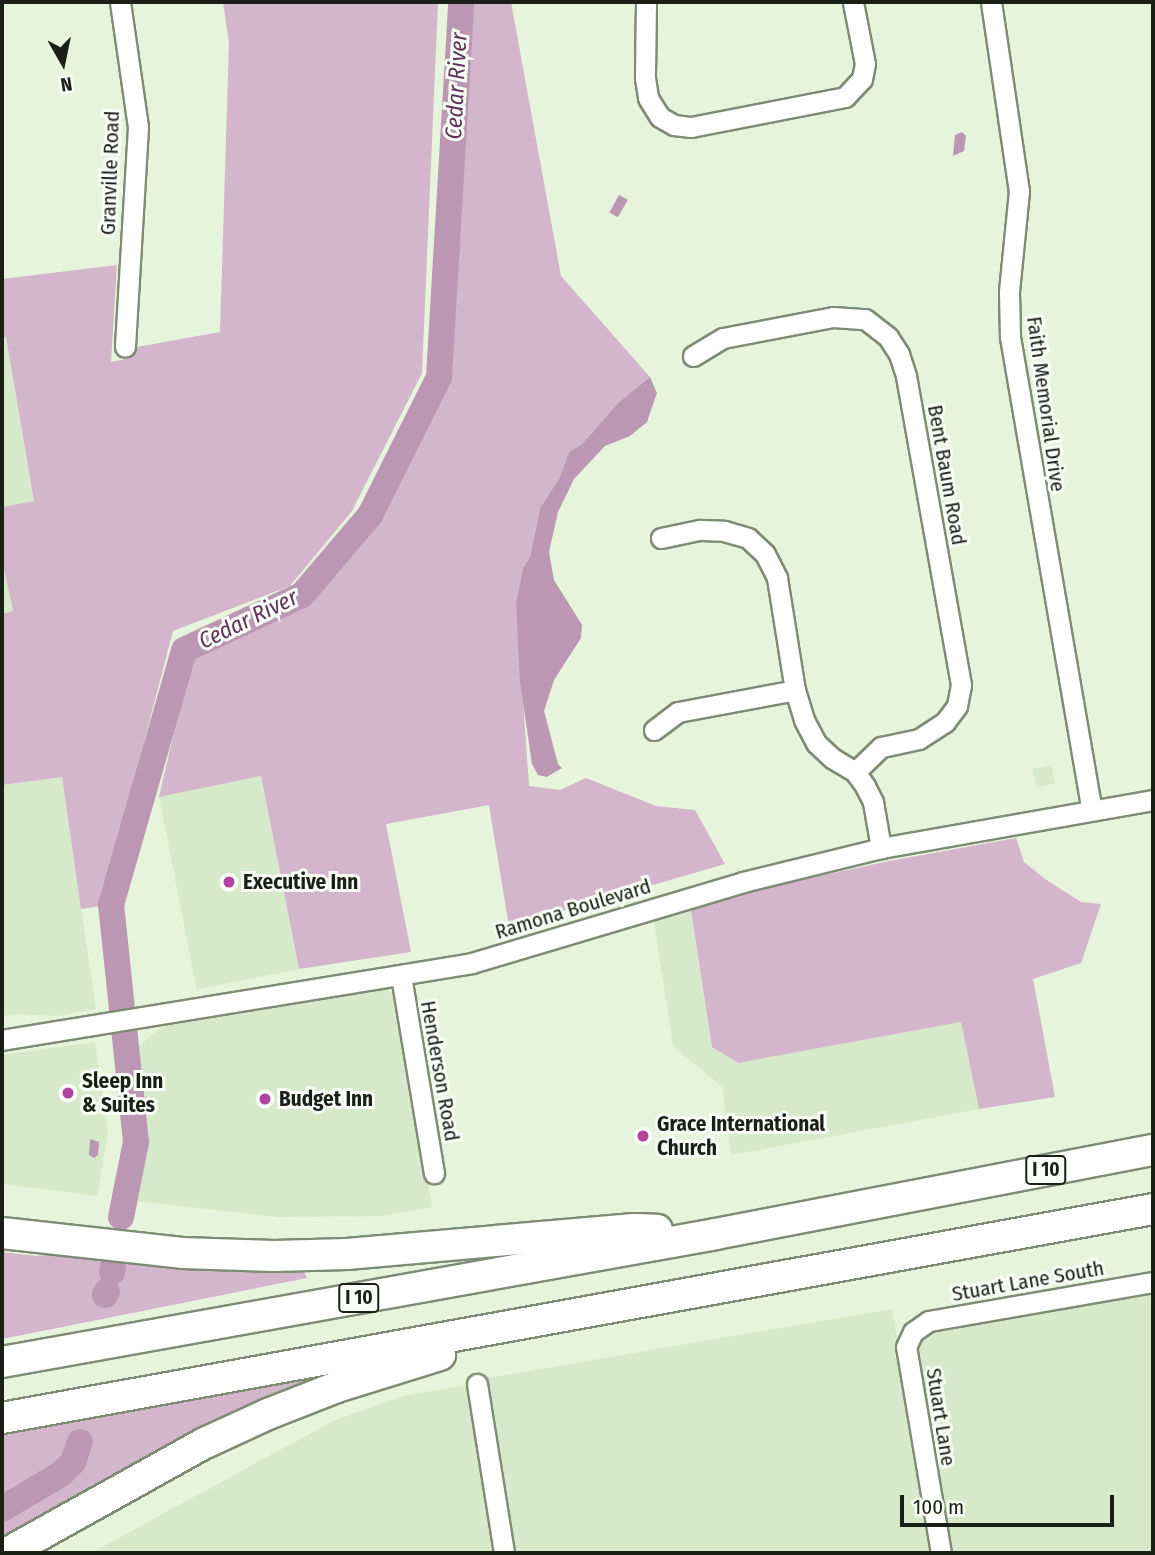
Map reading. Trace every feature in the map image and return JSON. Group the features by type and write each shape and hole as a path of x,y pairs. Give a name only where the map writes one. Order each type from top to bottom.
{"highway":[{"name":"I 10","path":"2,1362 716,1234 1153,1150"},
{"path":"2,1418 1153,1209"},
{"path":"2,1233 182,1253 274,1256 347,1254 634,1229 716,1234"},
{"path":"6,1553 205,1443 268,1414 337,1387 592,1311"}],"street":[{"name":"Granville Road","path":"120,2 138,127 125,347"},
{"path":"646,2 645,78 648,98 660,117 674,125 691,127 832,102 855,88 862,79 865,64 853,2"},
{"name":"Faith Memorial Drive","path":"991,2 1019,191 1009,292 1010,337 1092,810"},
{"name":"Bent Baum Road","path":"692,356 723,338 833,317 865,320 888,337 899,354 906,376 961,685 957,706 945,722 919,738 881,747 855,772"},
{"path":"662,538 700,530 724,531 748,538 765,554 777,578 795,690 804,720 816,743 832,758 855,772 873,802 881,848"},
{"path":"654,730 678,712 795,690"},
{"name":"Ramona Boulevard","path":"2,1040 401,976 512,953 676,901 881,848 1153,800"},
{"name":"Henderson Road","path":"401,976 434,1173"},
{"name":"Stuart Lane South","path":"913,1332 929,1321 1153,1282"},
{"name":"Stuart Lane","path":"913,1332 906,1347 941,1553"},
{"path":"477,1384 504,1553"}],"shaded area":[{"path":"223,2 438,2 422,373 352,511 290,586 173,631 101,906 81,909 62,777 2,785 2,614 13,611 2,560 2,507 34,501 6,337 2,337 2,279 117,265 111,362 129,358 131,348 220,332 229,43"},
{"path":"469,2 511,2 561,276 650,377 619,402 582,444 569,452 559,479 540,508 530,557 523,568 516,602 529,786 560,790 586,778 656,806 695,810 725,864 509,927 489,805 386,824 411,952 299,969 261,776 159,797 191,659 307,601 376,520 449,378"},
{"path":"962,132 966,136 964,151 953,156 955,135"},
{"path":"619,195 628,200 618,217 609,212"},
{"path":"2,337 6,337 34,501 2,507"},
{"path":"650,377 657,393 647,422 630,436 605,446 574,479 558,512 549,552 554,580 582,625 581,638 554,680 544,711 558,764 562,768 547,777 538,775 532,764 520,682 516,602 523,568 530,557 540,508 559,479 569,452 582,444 619,402"},
{"path":"2,560 13,612 2,614"},
{"path":"1051,765 1055,784 1036,788 1032,769"},
{"path":"261,776 299,969 197,989 159,796"},
{"path":"62,777 96,1009 57,1016 2,1016 2,785"},
{"path":"1016,838 1024,862 1045,879 1081,902 1101,904 1081,963 1033,979 1055,1097 979,1109 961,1022 738,1063 712,1047 690,904 889,861"},
{"path":"690,904 712,1047 737,1063 962,1022 979,1109 731,1155 722,1087 673,1046 653,915"},
{"path":"386,989 396,997 432,1207 381,1216 277,1217 136,1201 149,1137 139,1046 161,1027"},
{"path":"95,1042 108,1134 97,1196 2,1184 2,1055"},
{"path":"90,1139 99,1142 98,1155 94,1158 89,1155"},
{"path":"91,1249 302,1267 307,1278 2,1339 2,1252 37,1256"},
{"path":"1153,1291 1153,1553 950,1553 915,1347 920,1339 933,1331"},
{"path":"892,1309 934,1553 511,1553 481,1379"},
{"path":"357,1371 2,1545 2,1429"},
{"path":"466,1385 494,1553 91,1553 333,1421 403,1396"}],"waterway":[{"name":"Cedar River","path":"121,1217 136,1142 111,905 184,650 302,595 370,515 439,377 461,2"},
{"name":"Cedar River","path":"112,1272 113,1267"},
{"name":"Cedar River","path":"105,1295 107,1291"},
{"name":"Cedar River","path":"2,1509 61,1474 73,1462 80,1442"}],"place":[{"name":"Executive Inn","path":"229,882"},
{"name":"Sleep Inn & Suites","path":"68,1093"},
{"name":"Budget Inn","path":"265,1099"},
{"name":"Grace International Church","path":"643,1136"}]}
